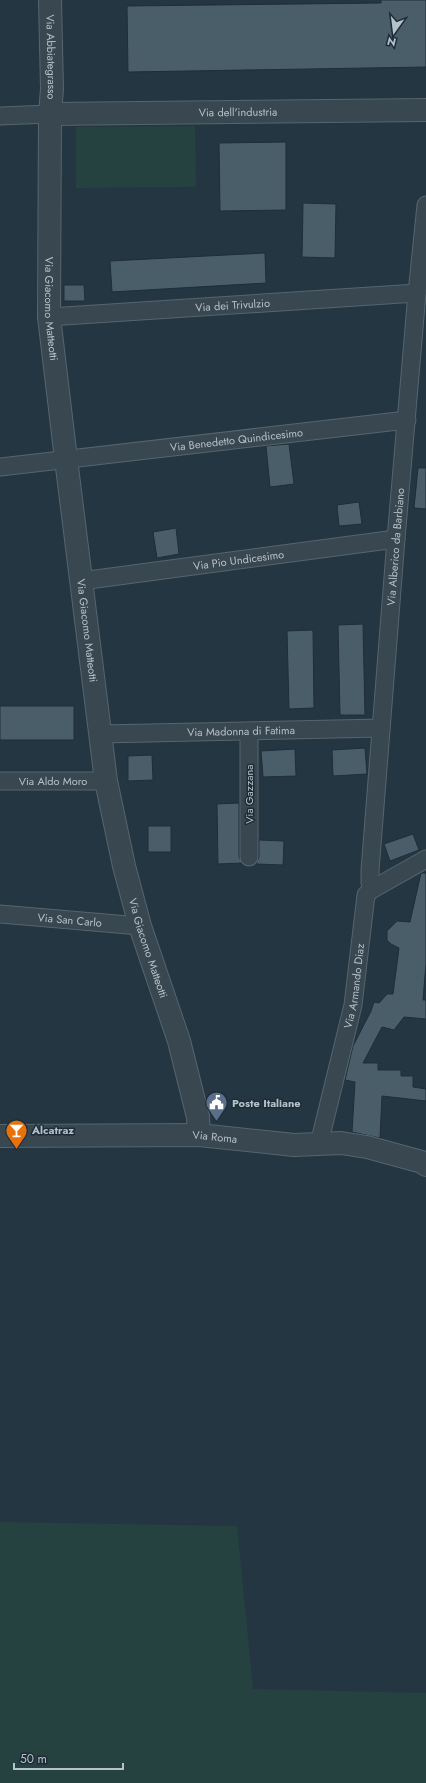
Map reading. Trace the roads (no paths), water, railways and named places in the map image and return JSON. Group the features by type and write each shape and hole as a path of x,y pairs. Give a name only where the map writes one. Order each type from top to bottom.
{"street":[{"name":"Via Abbiategrasso","path":"50,0 52,89 50,114"},
{"name":"Via dell'industria","path":"50,114 426,110"},
{"path":"0,116 50,114"},
{"name":"Via Giacomo Matteotti","path":"50,114 49,317 106,781 124,866 140,926 179,1041 198,1117 199,1135"},
{"name":"Via Alberico da Barbiano","path":"373,889 370,883 370,870 396,539 426,204"},
{"name":"Via dei Trivulzio","path":"49,317 417,293"},
{"name":"Via Benedetto Quindicesimo","path":"0,467 407,420"},
{"name":"Via Pio Undicesimo","path":"81,581 396,539"},
{"name":"Via Madonna di Fatima","path":"101,734 381,728"},
{"name":"Via Gazzana","path":"249,732 249,857"},
{"name":"Via Aldo Moro","path":"0,781 106,781"},
{"path":"373,889 426,859"},
{"name":"Via Armando Diaz","path":"319,1144 353,1005 366,895 373,889"},
{"name":"Via San Carlo","path":"0,914 140,926"},
{"name":"Via Roma","path":"0,1136 199,1135 294,1145 341,1143 367,1147 422,1162 426,1165"}],"place":[{"name":"Poste Italiane","path":"217,1122"},
{"name":"Alcatraz","path":"17,1150"}]}
